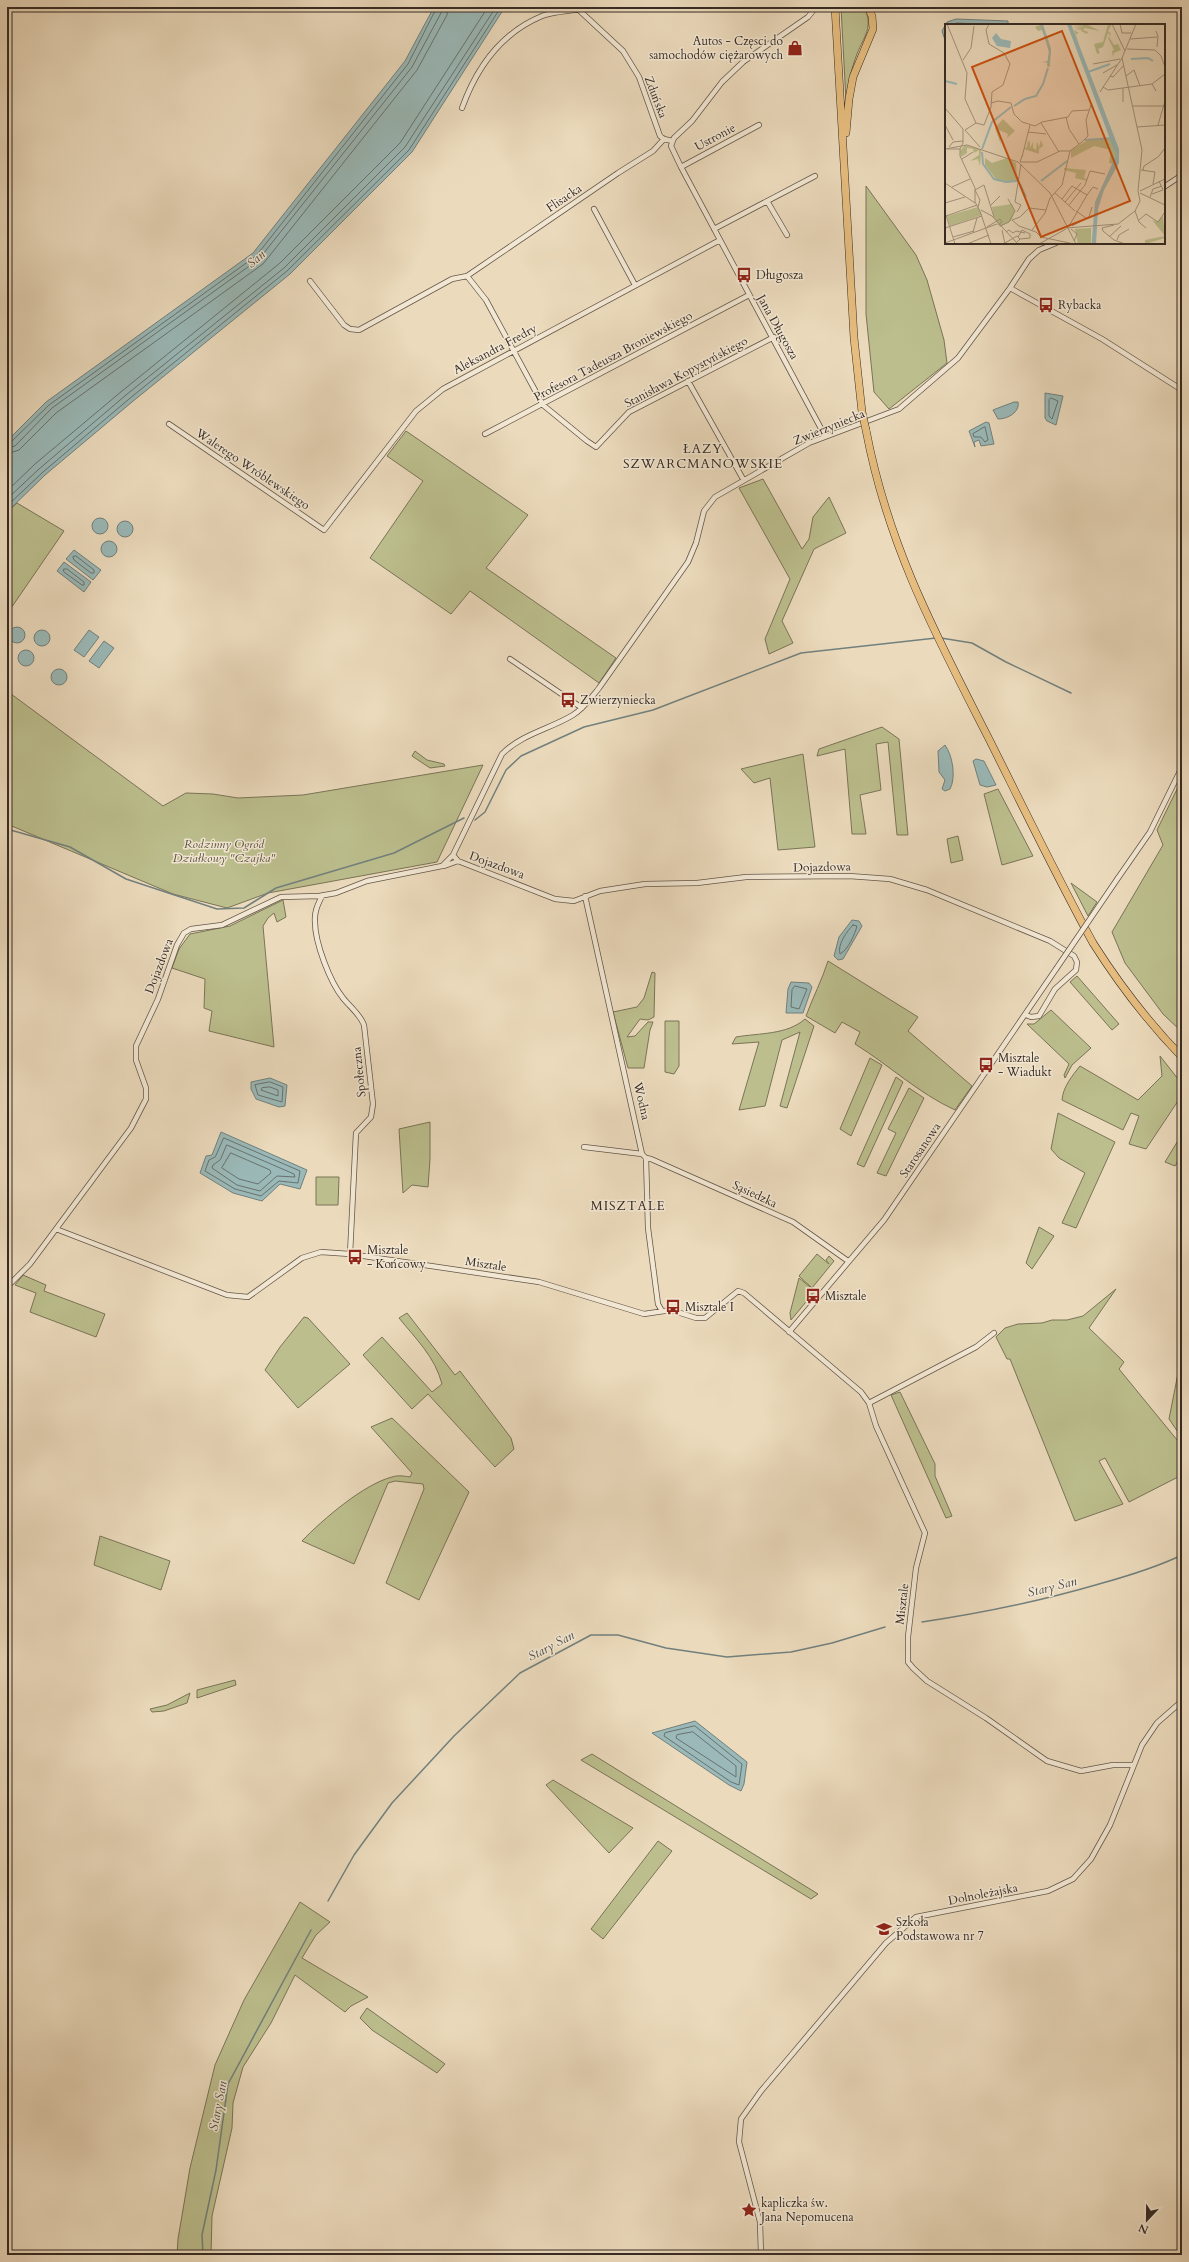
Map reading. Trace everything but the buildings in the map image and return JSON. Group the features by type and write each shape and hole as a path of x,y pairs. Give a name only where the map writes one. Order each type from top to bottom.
{"main road":[{"path":"835,7 854,338 862,412 889,522 907,571 942,648 1093,943 1131,1000 1182,1057"},
{"path":"844,173 849,99 860,57 873,30 872,16 868,7"}],"street":[{"path":"462,108 476,76 491,54 513,33 543,16 606,7"},
{"path":"664,139 672,141 677,134 692,121 722,82 743,62 812,14 814,7"},
{"name":"Zduńska","path":"580,11 623,51 639,77 660,136 664,139"},
{"name":"Ustronie","path":"681,168 759,125"},
{"name":"Flisacka","path":"310,281 344,325 350,329 359,330 452,279 467,276 618,173 654,151 664,139"},
{"name":"Jana Długosza","path":"672,141 672,150 681,168 749,295 774,337 825,436"},
{"path":"1165,186 1182,175"},
{"path":"714,229 815,176"},
{"path":"768,201 787,235"},
{"path":"594,209 635,285"},
{"name":"Aleksandra Fredry","path":"324,530 418,409 443,389 720,240"},
{"name":"Zwierzyniecka","path":"452,855 502,754 514,743 573,715 582,708 604,682 688,562 696,543 706,506 715,497 743,479 809,443 899,409 951,366 1010,288 1029,259 1039,250 1054,244"},
{"path":"467,276 486,300 543,405"},
{"path":"1010,288 1102,339 1182,390"},
{"name":"Profesora Tadeusza Broniewskiego","path":"485,434 540,405 543,405 749,295"},
{"name":"Stanisława Kopystyńskiego","path":"543,405 586,442 596,447 629,412 774,337"},
{"path":"688,381 743,479"},
{"name":"Walerego Wróblewskiego","path":"169,424 324,530"},
{"path":"510,659 582,708"},
{"name":"Starosanowa","path":"789,1332 884,1220 1026,1015 1150,832 1182,767"},
{"name":"Dojazdowa","path":"10,1284 30,1264 89,1182 118,1147 131,1128 146,1099 146,1088 136,1060 136,1046 158,999 177,945 184,933 191,929 222,925 281,897 322,896 367,881 442,866 452,855 458,861 555,899 574,901 600,891 645,884 697,883 746,877 849,876 890,879 927,890 1050,941 1074,956 1077,962 1076,970 1055,990 1039,1016 1031,1017 1026,1015"},
{"path":"442,866 458,861"},
{"name":"Społeczna","path":"322,896 315,914 316,933 327,968 336,986 342,997 359,1015 364,1025 373,1104 371,1118 356,1133 350,1254"},
{"name":"Wodna","path":"585,896 642,1154"},
{"path":"584,1147 642,1154 646,1158 648,1228 658,1304 662,1312"},
{"name":"Sąsiedzka","path":"646,1158 651,1158 793,1222 848,1261"},
{"name":"Misztale","path":"56,1229 227,1295 248,1297 302,1258 321,1252 350,1254 539,1282 644,1314 671,1310 696,1318 705,1318 738,1291 744,1293 861,1392 869,1403 876,1426 925,1533 916,1568 909,1626 908,1662 917,1673 986,1718 1032,1752 1047,1761 1080,1771 1113,1765 1132,1765"},
{"path":"869,1403 976,1348 994,1333"},
{"name":"Dolnoleżajska","path":"761,2255 760,2222 739,2142 741,2119 761,2091 886,1943 916,1917 1048,1891 1073,1879 1091,1859 1110,1825 1132,1765 1157,1723 1182,1701"}],"green space":[{"path":"841,7 864,7 868,20 867,31 851,71 846,101"},
{"path":"866,186 916,255 927,280 944,340 947,363 889,409 874,392 866,314"},
{"path":"406,431 528,515 486,568 616,658 599,683 470,591 451,614 370,558 423,481 387,456"},
{"path":"763,479 802,549 809,539 813,517 829,497 846,533 814,549 782,621 793,643 769,654 765,639 790,579 739,488"},
{"path":"17,503 64,531 7,614 7,512"},
{"name":"Rodzinny Ogród Działkowy \"Czajka\"","path":"7,691 163,806 186,793 213,794 238,798 303,795 483,765 437,862 268,893 227,908 173,894 7,824"},
{"path":"882,727 899,739 908,835 897,835 888,742 876,744 881,790 860,795 866,834 852,834 845,749 817,756 819,749"},
{"path":"415,751 427,760 444,764 445,766 430,768 412,756"},
{"path":"803,754 815,847 778,850 770,778 754,783 741,769"},
{"path":"1182,779 1182,1032 1163,1014 1125,963 1112,932 1163,845 1157,830"},
{"path":"998,789 1033,856 1002,865 984,794"},
{"path":"958,836 963,860 951,863 947,839"},
{"path":"1071,883 1097,902 1088,916"},
{"path":"283,900 286,917 277,922 274,913 268,918 263,926 274,1047 209,1031 212,1011 204,1008 205,979 172,968 179,949 190,934 230,926"},
{"path":"828,961 918,1017 908,1031 972,1086 955,1110 916,1087 855,1044 860,1032 842,1022 835,1033 806,1016"},
{"path":"652,972 655,973 654,1017 648,1020 640,1019 627,1037 635,1036 648,1022 653,1022 650,1030 644,1068 628,1068 613,1012 637,1007 644,998"},
{"path":"1077,976 1119,1024 1112,1030 1070,982"},
{"path":"1051,1010 1091,1048 1072,1065 1065,1078 1064,1075 1069,1064 1027,1024 1034,1024"},
{"path":"805,1019 814,1026 787,1108 780,1106 800,1032 782,1040 765,1106 739,1110 759,1042 732,1044 736,1037 781,1031 798,1024"},
{"path":"665,1021 679,1021 679,1066 674,1074 665,1072"},
{"path":"1160,1056 1182,1084 1182,1095 1146,1149 1129,1144 1139,1116 1131,1113 1123,1130 1062,1100 1066,1086 1080,1066 1138,1100 1162,1076"},
{"path":"870,1058 882,1065 851,1136 840,1129"},
{"path":"896,1077 903,1082 864,1167 857,1164"},
{"path":"909,1088 924,1098 886,1176 877,1173 896,1133 888,1129"},
{"path":"1058,1113 1115,1142 1076,1228 1062,1223 1085,1173 1059,1158 1051,1149"},
{"path":"430,1122 428,1187 412,1185 403,1193 399,1129"},
{"path":"1182,1134 1182,1155 1175,1166 1165,1162"},
{"path":"316,1177 339,1177 338,1205 316,1205"},
{"path":"1039,1227 1054,1236 1032,1269 1026,1263"},
{"path":"817,1254 829,1264 826,1260 829,1256 834,1261 812,1288 799,1276"},
{"path":"23,1275 46,1285 44,1291 105,1314 96,1337 30,1312 36,1293 15,1285"},
{"path":"799,1278 815,1291 791,1320 790,1313"},
{"path":"1116,1289 1089,1328 1124,1362 1119,1369 1182,1446 1182,1475 1129,1502 1105,1458 1099,1461 1123,1504 1075,1521 1010,1359 1007,1359 996,1337 1005,1328 1018,1324 1042,1323 1052,1320 1067,1320 1083,1316"},
{"path":"407,1313 455,1375 460,1371 511,1438 514,1449 495,1467 428,1394 412,1409 363,1355 382,1337 432,1392 442,1384 435,1365 430,1357 399,1318"},
{"path":"304,1317 308,1318 350,1364 298,1408 265,1370 280,1347"},
{"path":"1182,1353 1182,1438 1169,1419"},
{"path":"900,1392 935,1464 935,1476 952,1516 946,1518 891,1395"},
{"path":"392,1418 469,1492 419,1600 386,1583 424,1489 423,1484 395,1481 388,1483 354,1564 302,1541 332,1513 369,1487 394,1476 410,1477 412,1473 371,1427"},
{"path":"100,1536 170,1561 161,1590 94,1565"},
{"path":"235,1680 236,1685 197,1698 197,1690"},
{"path":"190,1693 187,1703 164,1711 152,1712 150,1709 167,1705"},
{"path":"592,1754 818,1894 811,1899 581,1760"},
{"path":"553,1780 633,1828 609,1853 546,1785"},
{"path":"658,1841 672,1851 603,1939 591,1929"},
{"path":"300,1902 330,1922 316,1935 302,1958 368,1997 351,2006 345,2012 295,1975 271,2023 243,2067 233,2103 232,2128 212,2216 211,2255 177,2255 178,2239 190,2168 215,2065 244,2000"},
{"path":"367,2008 445,2064 437,2073 372,2030 360,2018"}],"water":[{"name":"San","path":"434,7 505,7 412,152 290,274 132,402 45,475 7,512 7,441 46,402 253,253 405,61"},
{"path":"956,19 1008,21 1008,24 946,24 947,22"},
{"path":"945,26 945,40 942,31"},
{"path":"1045,393 1063,396 1056,425 1047,421 1045,418"},
{"path":"1014,402 1018,402 1015,412 1002,419 998,419 993,410"},
{"path":"986,422 989,423 994,444 981,446 979,440 974,442 975,447 969,431"},
{"path":"100,518 107,523 108,526 103,533 100,534 93,529 92,526 97,519"},
{"path":"125,521 132,526 133,529 128,536 125,537 118,532 117,529 122,522"},
{"path":"109,541 116,546 117,549 112,556 109,557 102,552 101,549 106,542"},
{"path":"74,550 101,570 93,580 66,559"},
{"path":"64,562 91,582 84,592 57,571"},
{"path":"14,627 20,627 25,632 23,641 20,643 14,643 9,638 9,632"},
{"path":"39,630 45,630 50,635 48,644 45,646 39,646 34,641 34,635"},
{"path":"89,630 99,637 84,657 74,650"},
{"path":"104,641 114,648 99,668 89,661"},
{"path":"23,650 29,650 34,655 32,664 29,666 23,666 18,661 18,655"},
{"path":"56,669 62,669 67,674 65,683 62,685 56,685 51,680 51,674"},
{"path":"945,745 952,761 953,779 950,789 945,791 942,789 945,780 939,772 938,751"},
{"path":"976,759 984,761 996,785 987,787 980,785 973,761"},
{"path":"852,920 859,921 862,926 843,959 838,960 834,956 839,937"},
{"path":"791,982 809,983 812,987 803,1013 786,1013 788,989"},
{"path":"270,1078 287,1085 285,1106 279,1107 256,1099 251,1089 251,1082"},
{"path":"221,1132 307,1170 300,1189 280,1184 262,1201 233,1193 200,1173 206,1156 212,1155"},
{"path":"695,1721 747,1762 744,1784 741,1791 729,1785 652,1733"}],"waterway":[{"path":"1178,532 1178,626 1182,677"},
{"path":"475,820 485,812 506,770 521,756 584,727 653,710 801,653 936,638"},
{"path":"941,638 972,643 1006,662 1071,693"},
{"path":"7,829 70,847 126,879 217,909 244,908 276,888 394,853 464,818"},
{"name":"Stary San","path":"922,1622 989,1611 1055,1596 1131,1575 1182,1555"},
{"name":"Stary San","path":"328,1901 354,1855 392,1803 454,1736 520,1673 591,1635 618,1635 666,1648 727,1657 791,1652 832,1643 885,1627"},
{"name":"Stary San","path":"203,2255 202,2235 216,2170 228,2084 311,1930"}],"place":[{"name":"Autos - Częsci do samochodów ciężarowych","path":"795,48"},
{"name":"Długosza","path":"744,275"},
{"name":"Rybacka","path":"1046,305"},
{"name":"Zwierzyniecka","path":"568,700"},
{"name":"Misztale - Wiadukt","path":"986,1065"},
{"name":"Misztale - Końcowy","path":"355,1257"},
{"name":"Misztale","path":"813,1296"},
{"name":"Misztale I","path":"673,1307"},
{"name":"Szkoła Podstawowa nr 7","path":"884,1929"},
{"name":"kapliczka św. Jana Nepomucena","path":"749,2210"}],"district":[{"name":"ŁAZY SZWARCMANOWSKIE","path":"703,456"},
{"name":"MISZTALE","path":"628,1206"}]}
